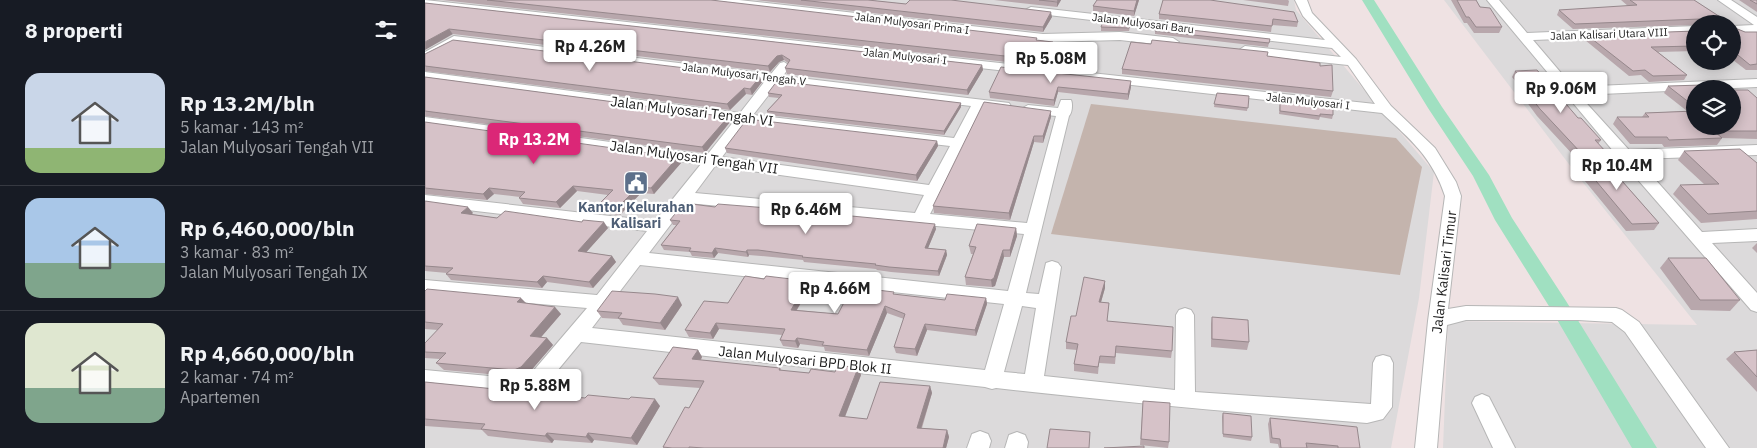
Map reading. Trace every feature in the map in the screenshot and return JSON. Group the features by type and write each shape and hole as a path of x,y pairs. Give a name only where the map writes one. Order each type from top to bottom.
{"street":[{"name":"Jalan Mulyosari Prima I","path":"711,0 1043,38 1115,36 1188,44"},
{"name":"Jalan Kalisari Timur","path":"1301,0 1307,14 1352,62 1386,110 1421,141 1430,152 1448,182 1453,196 1437,321 1425,448"},
{"path":"1493,0 1569,92 1757,305"},
{"path":"1724,0 1757,22"},
{"name":"Jalan Mulyosari I","path":"425,2 1386,110"},
{"name":"Jalan Mulyosari Baru","path":"1018,8 1337,46"},
{"path":"1290,11 1307,14"},
{"path":"1741,29 1757,28"},
{"name":"Jalan Kalisari Utara VIII","path":"1524,37 1686,30"},
{"name":"Jalan Mulyosari Tengah V","path":"425,45 441,46 454,40 779,72 979,104 1066,108 1033,229"},
{"path":"425,57 441,46"},
{"path":"1236,50 1352,62"},
{"path":"425,378 522,388 539,380 602,302 779,72"},
{"name":"Jalan Mulyosari Tengah VI","path":"425,76 743,118 959,143"},
{"path":"1569,92 1757,83"},
{"path":"920,218 979,104"},
{"name":"Jalan Mulyosari Tengah VII","path":"425,121 934,191"},
{"path":"1624,155 1757,150"},
{"path":"683,197 1033,229 992,381"},
{"path":"425,200 660,227"},
{"path":"1696,238 1757,234"},
{"path":"636,258 1047,302"},
{"path":"1033,385 1052,267"},
{"path":"425,287 602,302"},
{"path":"1437,321 1466,313 1577,312 1616,316 1632,327 1718,448"},
{"path":"1185,315 1185,400"},
{"name":"Jalan Mulyosari BPD Blok II","path":"577,334 992,381 1185,400 1367,414 1379,410 1383,404 1383,362"},
{"path":"1481,403 1504,448"}],"shaded area":[{"path":"425,0 1294,0 1296,10 1434,172 1419,298 1391,448 425,448"},
{"path":"1444,0 1757,0 1757,448 1443,448 1448,321 1697,325 1581,180"},
{"path":"1091,104 1396,138 1422,167 1400,275 1051,234"}],"building":[{"path":"487,0 711,0 1037,38 1036,40 1053,42 1049,51 1056,52 1051,61"},
{"path":"801,0 868,0 906,4 910,0 951,0 1051,12 1043,27"},
{"path":"1039,0 1058,0 1057,2"},
{"path":"1097,0 1137,0 1134,11 1093,6"},
{"path":"1163,0 1210,0 1294,12 1298,22 1273,19 1272,26 1159,14"},
{"path":"1457,0 1476,0 1480,7 1490,8 1502,27 1476,27 1469,17 1466,17"},
{"path":"1630,0 1694,0 1717,15 1686,15 1686,20 1575,24 1559,10 1637,5"},
{"path":"425,3 982,65 967,90 785,68 790,60 782,55 777,56 768,66 449,29 425,42"},
{"path":"1104,20 1131,23 1129,28 1101,27"},
{"path":"1156,26 1270,39 1269,43 1155,31"},
{"path":"1741,30 1757,32 1757,64 1750,65 1741,58"},
{"path":"1686,31 1686,46 1651,47 1687,75 1653,76 1645,70 1633,71 1587,35"},
{"path":"453,40 760,77 750,89 744,88 727,104 425,66 425,54"},
{"path":"1152,40 1268,52 1267,56 1320,63 1320,66 1332,65 1333,91 1122,69 1131,42 1151,44"},
{"path":"1001,67 1131,81 1128,94 1058,87 1054,100 989,92"},
{"path":"1537,70 1578,118 1581,118 1601,140 1595,140 1607,153 1582,154 1540,109 1526,91 1532,91 1515,71"},
{"path":"425,77 728,117 702,147 425,111"},
{"path":"777,81 961,103 944,131 767,111 782,95 768,93"},
{"path":"1686,85 1686,100 1668,86"},
{"path":"1741,90 1748,90 1757,98 1757,131 1741,131"},
{"path":"1217,93 1249,96 1248,108 1214,104"},
{"path":"1280,100 1333,106 1333,115 1320,114 1320,116 1280,111"},
{"path":"984,102 1051,111 1043,136 1034,136 1009,213 933,206"},
{"path":"1686,111 1686,135 1719,135 1722,138 1669,140 1667,137 1635,137 1617,117 1649,117 1645,113"},
{"path":"747,119 937,141 916,175 725,148"},
{"path":"425,122 678,157 651,188 638,187 616,209 596,207 613,190 573,186 556,202 519,198 525,192 489,188 483,194 425,188"},
{"path":"1740,149 1757,163 1757,211 1708,214 1680,185 1719,184 1684,151"},
{"path":"1600,156 1659,223 1632,224 1576,157"},
{"path":"425,201 468,207 461,213 497,218 505,211 582,222 583,220 604,222 578,251 612,256 589,282 543,276 537,282 446,274 453,268 425,266"},
{"path":"684,203 715,207 718,204 768,208 935,224 925,248 946,250 938,271 802,257 758,250 747,250 746,252 715,248 712,253 689,251 691,248 661,245 680,221 670,220"},
{"path":"977,224 1016,228 1010,250 1003,250 994,278 991,280 965,277 976,247 969,246"},
{"path":"1668,258 1706,258 1740,300 1700,300"},
{"path":"745,276 764,279 766,276 808,281 791,310 838,314 852,287 945,300 947,294 986,298 975,330 925,324 915,349 894,347 905,314 885,306 867,350 822,345 824,342 797,338 795,341 780,340 785,329 716,323 710,333 685,330 704,301 728,303"},
{"path":"1084,277 1105,281 1099,302 1109,303 1107,321 1173,327 1172,351 1116,346 1115,357 1100,356 1098,367 1074,364 1078,344 1066,342 1071,316 1076,316"},
{"path":"427,289 521,298 517,302 555,307 530,336 547,338 521,367 514,370 436,363 446,353 425,352 425,343 443,324 425,322 425,291"},
{"path":"612,291 678,297 660,323 618,318 622,313 597,311"},
{"path":"1212,317 1248,320 1249,342 1212,339"},
{"path":"673,347 698,350 692,359 780,368 779,370 809,373 811,369 835,372 838,365 858,368 839,416 867,419 880,382 930,386 917,428 947,430 943,448 663,447 685,407 689,408 704,381 653,378"},
{"path":"1757,350 1757,377 1734,352"},
{"path":"425,382 585,398 588,395 629,399 631,397 655,399 631,438 588,433 586,437 547,433 545,436 481,429 485,424 425,419"},
{"path":"1143,401 1170,403 1169,442 1141,439"},
{"path":"1223,413 1251,416 1252,437 1223,434"},
{"path":"1270,418 1357,427 1360,448 1338,448 1338,446 1306,443 1307,448 1281,448 1280,439 1272,438"},
{"path":"1050,429 1090,432 1089,448 1047,448"},
{"path":"1144,446 1144,448 1104,448"}],"waterway":[{"path":"1368,0 1435,108 1481,175 1504,220 1559,306 1645,448"}],"place":[{"name":"Kantor Kelurahan Kalisari","path":"636,183"}]}
